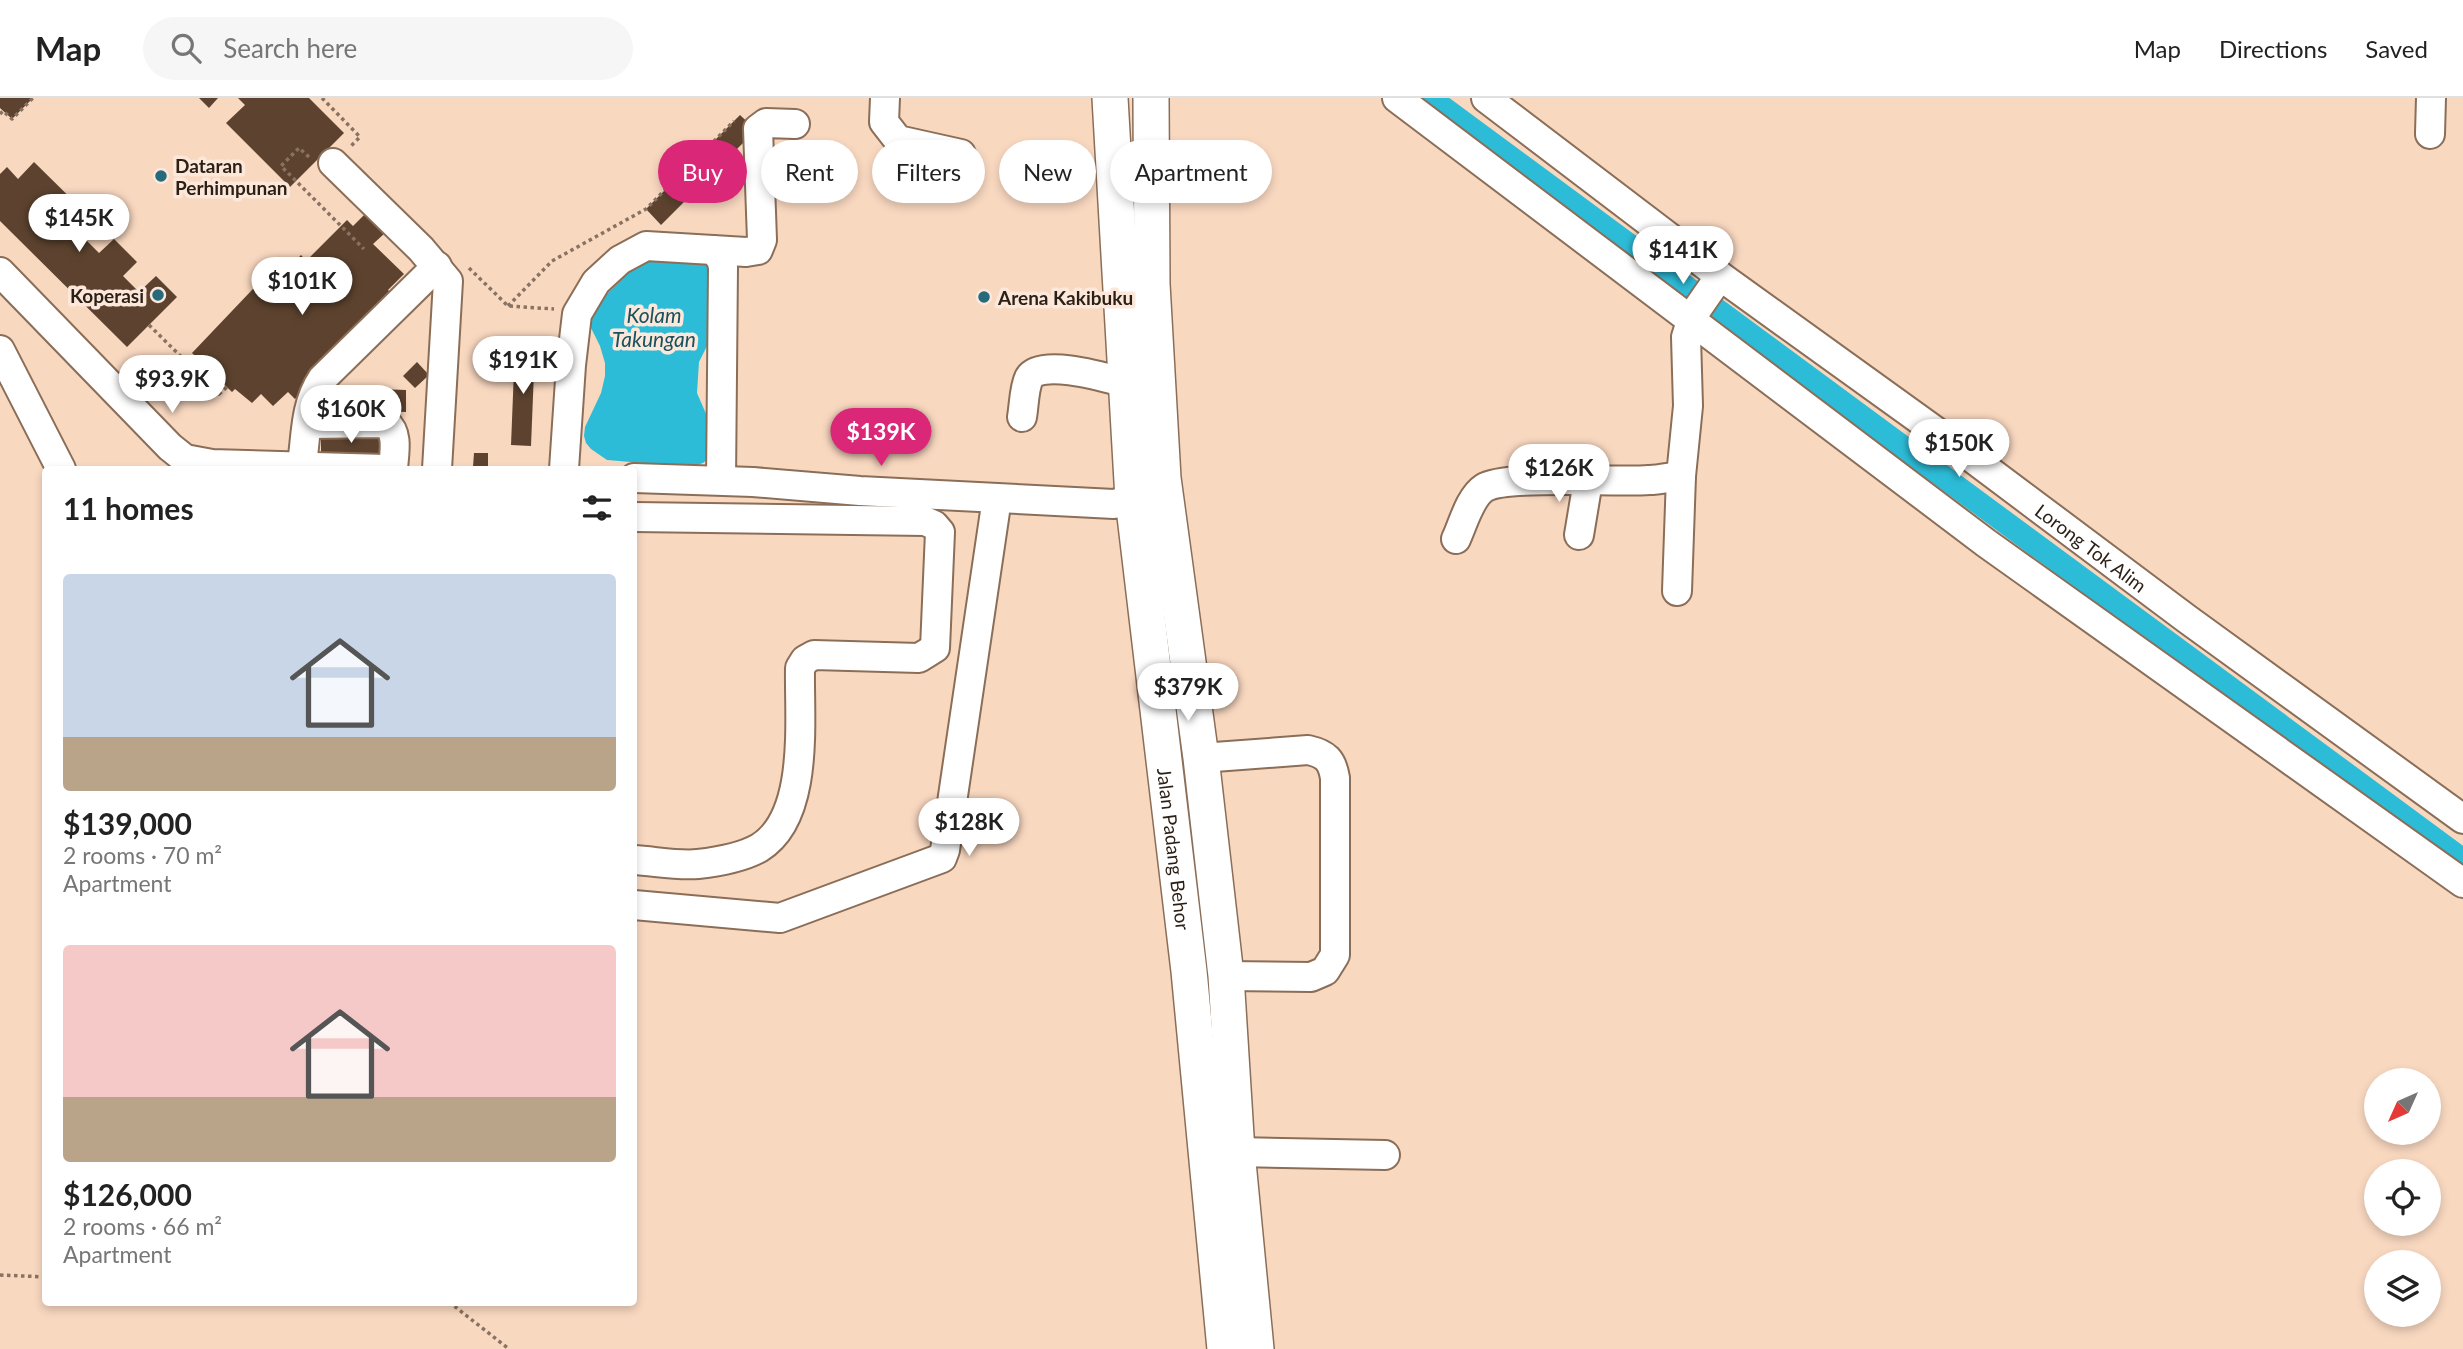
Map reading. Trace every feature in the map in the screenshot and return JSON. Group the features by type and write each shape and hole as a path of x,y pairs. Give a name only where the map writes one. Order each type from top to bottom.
{"main road":[{"name":"Jalan Padang Behor","path":"1110,98 1133,499 1189,971 1225,1349"},
{"name":"Jalan Padang Behor","path":"1151,98 1152,284 1163,478 1201,758 1226,976 1237,1152 1256,1349"},
{"path":"1133,499 1154,492 1163,478"}],"street":[{"path":"885,98 884,122 898,140"},
{"path":"1397,98 1986,543 2463,883"},
{"name":"Lorong Tok Alim","path":"1486,98 1717,280 1952,443 2187,619 2463,819"},
{"path":"2430,134 2431,98"},
{"path":"564,466 577,314 596,282 620,260 646,246 746,253 758,250 762,240 762,228 758,129 766,123 795,124"},
{"path":"333,163 437,266 448,281 437,466"},
{"path":"713,250 723,267 721,480"},
{"path":"302,465 309,409 322,379 437,266"},
{"path":"0,272 143,421 186,459 212,464 323,466"},
{"path":"1677,591 1681,476 1688,406 1686,337 1691,318 1717,280"},
{"path":"0,350 59,466"},
{"path":"1022,417 1029,379 1035,372 1044,369 1082,372 1126,383"},
{"path":"307,424 386,423 393,428 395,437 393,466"},
{"path":"1456,539 1476,495 1485,487 1497,483 1650,481 1681,476"},
{"path":"637,478 721,480 860,491 1114,504 1133,499"},
{"path":"675,480 676,519"},
{"path":"1579,535 1588,481"},
{"path":"637,905 779,918 942,858 946,850 997,498"},
{"path":"637,517 925,522 934,525 940,532 935,648 919,659 814,655 805,660 800,668 798,775 794,799 775,834 759,848 696,864 637,860"},
{"path":"1201,758 1308,750 1323,753 1332,763 1335,778 1335,956 1325,971 1311,977 1226,976"},
{"path":"1237,1152 1385,1155"}],"path":[{"path":"0,114 3,111 12,119 33,98"},
{"path":"508,306 552,261 646,209 736,120"},
{"path":"299,148 281,166 364,249"},
{"path":"149,325 219,394 226,387"},
{"path":"0,1275 42,1277"},
{"path":"454,1306 509,1349"}],"water":[{"name":"Kolam Takungan","path":"645,261 690,262 715,268 712,336 699,362 697,393 710,423 709,458 691,467 607,460 591,449 584,436 605,376 605,363 600,346 587,320 593,307 636,266"}],"building":[{"path":"0,98 33,98 12,119 0,108"},
{"path":"199,98 218,98 209,108"},
{"path":"238,98 309,98 344,133 290,187 226,123 245,105"},
{"path":"740,115 756,130 746,140 715,140"},
{"path":"34,162 96,223 83,237 99,253 114,239 137,262 123,276 139,292 156,276 177,297 127,347 0,221 0,174 7,167 18,179"},
{"path":"658,197 658,203 683,203 661,225 646,209"},
{"path":"365,214 385,233 373,244 404,274 388,290 395,297 295,399 288,392 273,406 261,394 252,403 235,389 232,392 192,353 269,272 276,281 301,255 306,261 347,220 353,226"},
{"path":"515,345 535,346 531,446 511,445"},
{"path":"417,362 429,375 415,388 403,376"},
{"path":"323,387 406,390 406,412 323,409"},
{"path":"321,434 382,437 381,456 321,454"},
{"path":"474,453 488,453 488,466 473,466"}],"waterway":[{"path":"1430,98 2463,860"}],"place":[{"name":"Dataran Perhimpunan","path":"161,176"},
{"name":"Koperasi","path":"158,295"},
{"name":"Arena Kakibuku","path":"984,297"}]}
